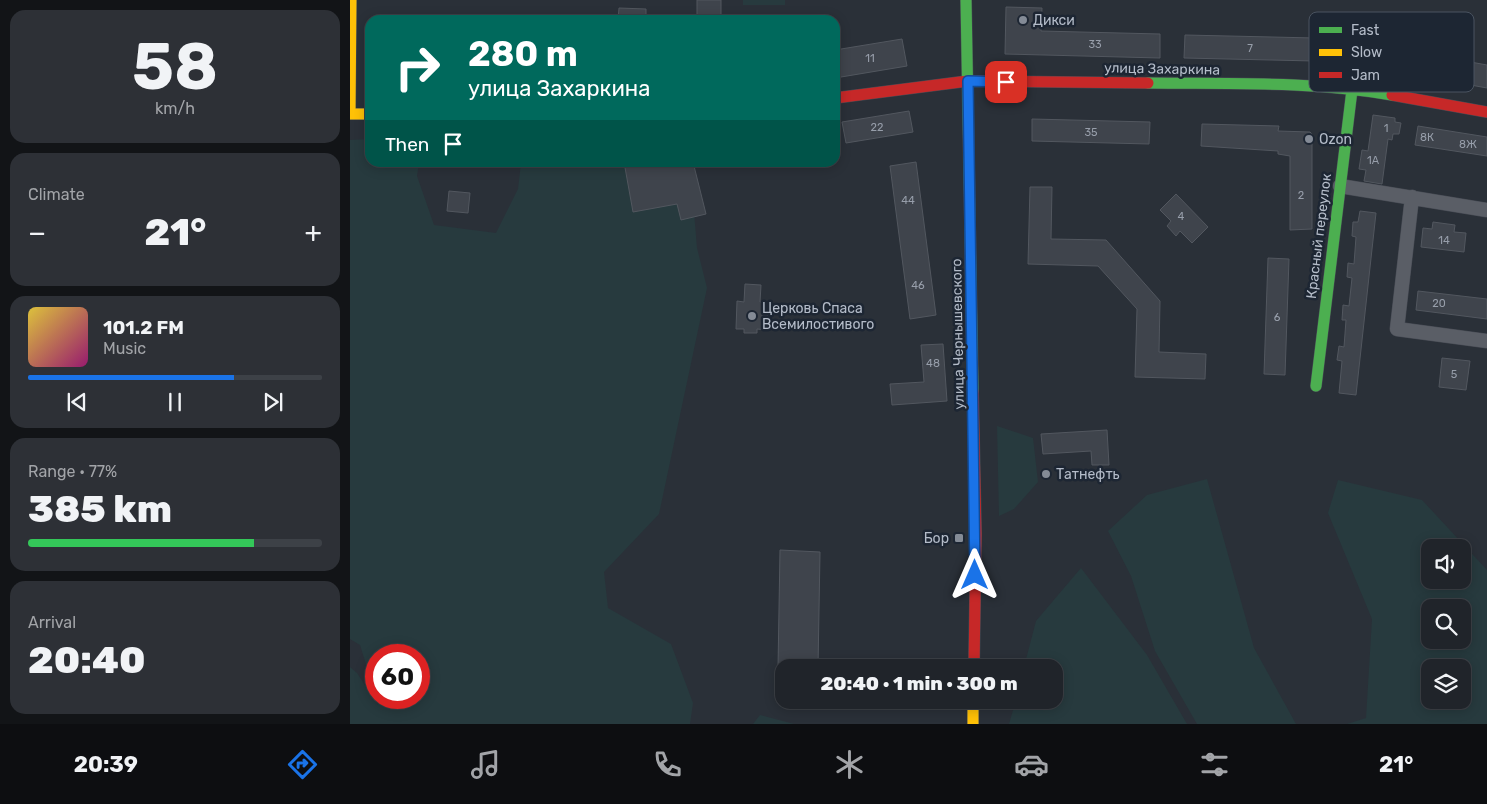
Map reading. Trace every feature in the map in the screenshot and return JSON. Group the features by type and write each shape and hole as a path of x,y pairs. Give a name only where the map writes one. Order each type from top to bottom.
{"street":[{"path":"352,0 350,114 365,114"},
{"name":"улица Чернышевского","path":"966,0 976,534 974,659"},
{"name":"улица Захаркина","path":"840,97 968,81 1309,86"},
{"name":"Красный переулок","path":"1316,386 1352,92"},
{"name":"улица Захаркина","path":"1364,92 1487,112"},
{"path":"1340,186 1487,210"},
{"path":"1412,197 1397,329 1487,341"},
{"path":"973,724 974,709"}],"green space":[{"path":"743,0 785,0 785,5 743,5"},
{"path":"365,139 365,167 418,167 417,176 434,225 496,233 518,189 521,167 690,167 697,248 707,288 659,514 604,572 608,608 671,644 693,703 690,724 350,724 350,667 357,673 365,685 365,709 430,709 430,644 365,644 365,661 360,645 350,639 350,140"},
{"path":"997,426 1033,438 1038,482 1014,509 999,516"},
{"path":"1207,479 1254,648 1296,724 1197,724 1155,651 1131,576 1108,531 1147,495"},
{"path":"1338,480 1422,500 1458,539 1421,539 1421,589 1471,589 1471,553 1487,570 1487,724 1347,724 1366,718 1372,619 1328,513"},
{"path":"1081,568 1147,655 1187,724 1009,724 1013,709 1063,709 1063,659 1026,659 1036,621"},
{"path":"760,715 794,724 753,724"}],"building":[{"path":"697,0 721,0 721,15 697,15"},
{"path":"1006,7 1042,8 1041,31 1160,34 1160,58 1005,54"},
{"path":"619,8 646,9 646,15 618,15"},
{"path":"1185,35 1309,38 1309,61 1184,58"},
{"path":"902,39 907,66 840,77 840,49"},
{"path":"1474,63 1487,65 1487,88 1474,86"},
{"path":"909,111 913,132 846,143 842,122"},
{"path":"1373,115 1395,118 1395,122 1401,123 1399,134 1393,134 1392,140 1388,139 1382,184 1364,181 1366,170 1359,169 1362,150 1368,151"},
{"path":"1032,119 1150,122 1149,144 1032,141"},
{"path":"1202,124 1279,126 1278,131 1310,132 1312,134 1312,229 1290,230 1290,156 1278,154 1278,151 1201,146"},
{"path":"1418,126 1487,137 1487,156 1415,145"},
{"path":"916,162 936,315 910,319 890,166"},
{"path":"625,167 694,167 706,214 681,220 677,204 633,212"},
{"path":"1030,187 1052,187 1051,239 1106,240 1160,301 1159,352 1206,354 1205,379 1135,377 1137,309 1098,266 1028,264"},
{"path":"449,191 470,193 468,213 447,211"},
{"path":"1176,194 1208,227 1192,243 1180,231 1176,236 1167,226 1171,221 1160,210"},
{"path":"1360,211 1376,213 1356,395 1339,393 1342,361 1337,360 1339,346 1344,347 1346,320 1342,320 1343,305 1349,306 1352,278 1347,277 1348,263 1354,264 1356,237 1352,236 1353,222 1358,222"},
{"path":"1433,222 1455,225 1454,232 1466,233 1464,252 1421,247 1423,228 1432,229"},
{"path":"1268,258 1289,259 1285,375 1264,374"},
{"name":"Церковь Спаса Всемилостивого","path":"745,284 761,285 760,302 768,303 767,330 757,329 757,333 744,333 744,329 736,329 737,301 744,302"},
{"path":"1418,291 1487,299 1487,319 1416,310"},
{"path":"943,344 947,401 892,405 890,384 924,382 921,345"},
{"path":"1442,358 1470,361 1466,390 1439,387"},
{"path":"1107,430 1109,465 1092,465 1091,451 1043,454 1041,434"},
{"path":"780,550 820,552 818,659 778,659"}],"traffic: fast":[{"path":"966,0 973,391"},
{"path":"1148,83 1309,86"},
{"path":"1316,386 1352,92"},
{"path":"1370,92 1392,95"}],"traffic: slow":[{"path":"350,114 351,0"},
{"path":"350,114 365,114"},
{"path":"973,709 973,724"}],"traffic: jam":[{"path":"840,97 968,81 1148,83"},
{"path":"1392,95 1487,112"},
{"path":"973,391 976,534 974,659"}],"place":[{"name":"Дикси","path":"1023,20"},
{"name":"Ozon","path":"1309,139"},
{"name":"Церковь Спаса Всемилостивого","path":"752,316"},
{"name":"Татнефть","path":"1046,474"},
{"name":"Бор","path":"959,538"}],"route":[{"path":"975,575 976,534 968,81 1006,82"}]}
